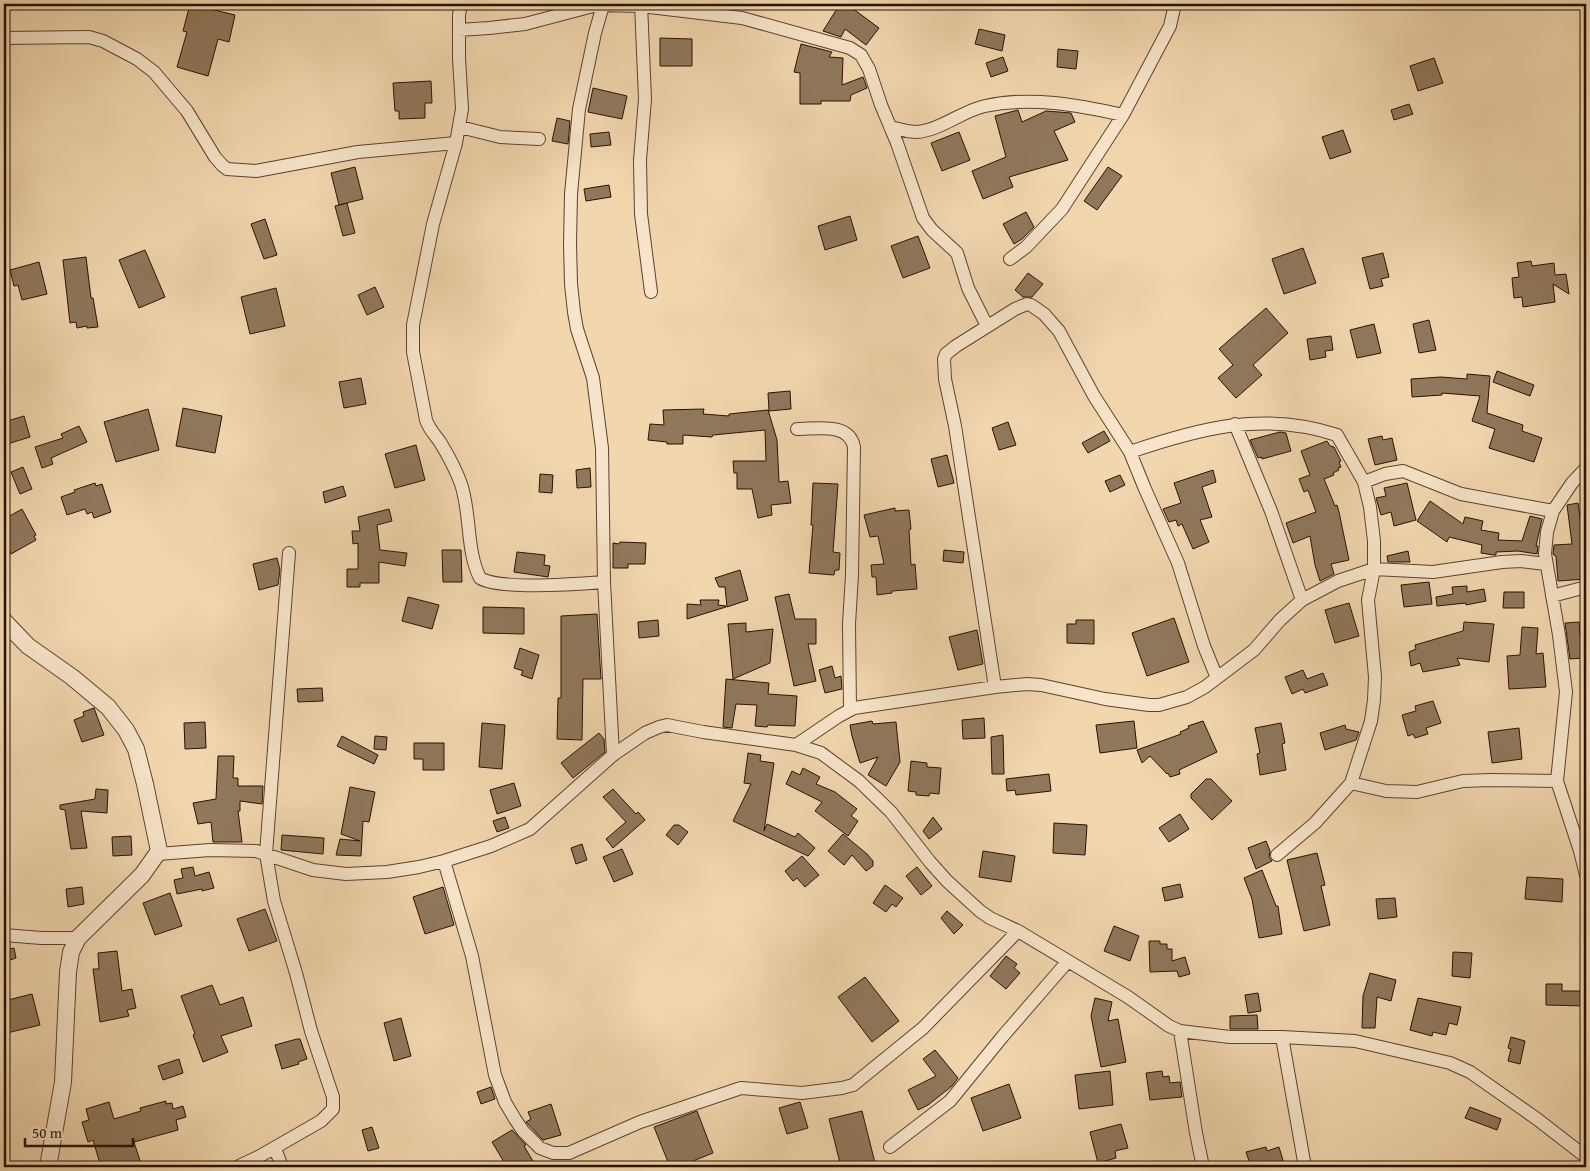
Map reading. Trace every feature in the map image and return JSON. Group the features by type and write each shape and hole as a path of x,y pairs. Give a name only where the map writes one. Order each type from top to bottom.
{"street":[{"path":"461,4 458,30 462,109 460,127 433,224 413,325 414,352 426,420 445,451 461,484 466,502 472,549 480,578 486,582 503,584 577,585 604,582"},
{"path":"1010,260 1026,247 1062,208 1123,115 1170,26 1175,4"},
{"path":"458,30 524,24 603,5 641,5 742,18 850,48 861,55 869,69 923,218 932,230 957,253 968,288 988,326"},
{"path":"603,5 579,109 570,244 574,312 593,378 598,412 613,755"},
{"path":"641,5 645,99 640,160 641,214 651,292"},
{"path":"4,38 89,37 104,41 137,59 154,72 187,110 222,166 227,169 256,171 358,152 456,143"},
{"path":"890,127 911,132 924,130 984,106 1005,103 1061,103 1123,115"},
{"path":"460,127 500,137 539,139"},
{"path":"995,687 955,426 945,379 944,359 946,354 956,346 1015,309 1027,304 1044,314 1060,331 1094,396 1130,452 1178,563 1204,646 1217,678"},
{"path":"1130,452 1179,436 1235,424 1283,424 1314,427 1337,435 1364,482 1370,507 1374,540 1374,569 1368,600 1374,677 1374,700 1371,721 1351,783 1315,823 1277,855"},
{"path":"1235,424 1271,511 1302,600"},
{"path":"797,429 842,430 850,436 854,447 852,575 849,624 850,709"},
{"path":"1586,468 1572,483 1553,511 1547,532 1545,554 1559,635 1566,692 1557,781 1586,875"},
{"path":"1364,482 1385,474 1403,471 1461,494 1553,511"},
{"path":"236,1167 321,1121 330,1113 334,1106 331,1089 311,1031 274,901 266,854 289,553"},
{"path":"796,744 850,709 995,687 1027,684 1041,685 1105,700 1155,705 1187,697 1217,678 1254,650 1280,620 1302,600 1338,580 1374,569 1433,572 1502,562 1521,561 1546,564"},
{"path":"1552,596 1586,587"},
{"path":"4,621 28,646 72,677 108,707 126,730 136,749 146,784 158,842 158,854 142,875 78,938 71,952 68,972 63,1082 48,1167"},
{"path":"158,854 210,850 256,851 313,870 346,874 400,870 444,861 491,846 530,829 613,755 651,730 667,725 703,732 796,744 821,753 859,781 891,812 947,881 980,911 1018,931 1128,997 1164,1023 1180,1031 1230,1037 1282,1037 1355,1041 1450,1063 1470,1072 1537,1119 1586,1159 1583,1167"},
{"path":"1351,783 1386,791 1417,792 1462,781 1557,781"},
{"path":"444,861 472,956 495,1075 505,1102 519,1125 534,1143 540,1148 553,1153 568,1153 640,1122 740,1088 802,1093 852,1085 923,1028 1018,931"},
{"path":"4,935 78,938"},
{"path":"890,1147 950,1101 1068,961"},
{"path":"1180,1031 1203,1167"},
{"path":"1282,1037 1305,1167"},
{"path":"274,1148 282,1167"}],"building":[{"path":"190,4 235,15 229,42 218,39 208,76 177,67 187,32 183,31"},
{"path":"840,4 854,4 852,8 879,28 866,45 845,29 841,37 823,31"},
{"path":"979,29 1005,35 1002,51 975,44"},
{"path":"660,38 692,39 692,66 660,66"},
{"path":"801,44 832,52 829,57 843,58 842,85 863,77 867,88 851,95 850,101 821,101 821,104 800,104 800,73 794,72"},
{"path":"1058,49 1078,51 1076,69 1057,67"},
{"path":"1003,57 1008,71 991,77 986,63"},
{"path":"1434,58 1443,83 1418,91 1410,66"},
{"path":"431,81 432,103 425,103 425,118 399,119 399,111 395,111 393,83"},
{"path":"593,88 627,96 622,119 588,112"},
{"path":"1409,104 1413,114 1394,120 1391,110"},
{"path":"1018,110 1022,122 1046,111 1071,113 1075,122 1054,131 1068,160 1009,177 1013,187 983,199 972,171 1006,157 995,116"},
{"path":"557,118 570,121 568,144 552,141"},
{"path":"1343,130 1351,152 1330,159 1322,137"},
{"path":"609,132 611,145 591,147 590,134"},
{"path":"959,132 970,160 942,171 931,143"},
{"path":"355,167 363,199 339,205 331,173"},
{"path":"1108,167 1122,176 1097,210 1084,201"},
{"path":"609,185 611,197 586,201 584,189"},
{"path":"347,203 355,233 343,236 335,206"},
{"path":"1026,212 1034,227 1014,244 1003,224"},
{"path":"850,216 857,240 825,250 818,226"},
{"path":"265,219 277,255 264,259 251,224"},
{"path":"918,236 930,268 903,278 891,246"},
{"path":"1303,248 1316,283 1284,294 1272,259"},
{"path":"145,250 165,297 139,308 119,260"},
{"path":"1383,253 1389,277 1381,279 1383,286 1370,289 1362,258"},
{"path":"86,257 91,298 93,298 98,327 87,328 87,326 77,328 76,322 70,323 63,260"},
{"path":"1531,261 1532,266 1554,263 1555,275 1566,274 1569,294 1553,284 1555,302 1523,307 1522,297 1514,298 1512,278 1519,277 1517,263"},
{"path":"39,262 47,294 22,300 18,285 14,286 10,270"},
{"path":"1028,273 1043,284 1032,297 1023,297 1015,290"},
{"path":"375,287 384,307 367,315 358,295"},
{"path":"276,288 285,326 250,334 241,297"},
{"path":"1266,308 1288,333 1253,365 1262,375 1236,398 1218,378 1233,365 1219,349"},
{"path":"1429,320 1436,350 1419,353 1413,324"},
{"path":"1374,324 1381,353 1357,358 1350,330"},
{"path":"1331,336 1333,350 1325,351 1326,357 1310,360 1307,339"},
{"path":"1497,371 1534,385 1530,396 1493,382"},
{"path":"1467,374 1490,376 1487,413 1523,425 1522,431 1542,438 1534,462 1489,448 1495,429 1472,421 1480,396 1442,393 1442,395 1412,397 1411,379 1441,377 1467,379"},
{"path":"361,378 366,404 344,408 339,382"},
{"path":"790,391 791,409 769,411 768,393"},
{"path":"183,408 222,416 215,453 176,446"},
{"path":"148,409 159,450 116,462 104,422"},
{"path":"704,409 703,414 729,416 729,414 768,410 777,440 779,482 788,481 791,503 771,505 772,515 758,518 752,489 737,489 737,473 734,473 733,461 766,461 765,430 713,435 712,437 683,435 683,444 667,444 667,442 648,440 650,424 664,425 663,410"},
{"path":"24,416 30,437 4,445 4,422"},
{"path":"1008,422 1016,445 999,450 992,428"},
{"path":"79,426 87,442 51,458 53,464 42,468 35,447 63,438 61,434"},
{"path":"1104,431 1110,441 1088,453 1082,443"},
{"path":"1280,432 1286,433 1291,451 1262,459 1262,457 1258,458 1250,440"},
{"path":"1382,436 1383,440 1392,438 1397,460 1375,465 1368,439"},
{"path":"1327,441 1330,446 1334,447 1341,461 1339,462 1341,467 1338,468 1339,470 1333,473 1334,475 1324,479 1335,506 1337,505 1349,560 1331,564 1334,574 1320,581 1310,536 1293,543 1286,523 1316,512 1308,490 1304,492 1299,479 1310,475 1301,451"},
{"path":"416,445 425,480 395,488 385,454"},
{"path":"947,455 954,483 938,487 931,459"},
{"path":"23,467 32,489 20,494 11,472"},
{"path":"590,468 591,487 577,488 576,470"},
{"path":"1213,470 1216,482 1202,487 1212,517 1200,520 1209,542 1193,549 1182,524 1178,526 1176,520 1169,522 1163,509 1181,503 1174,483"},
{"path":"540,474 553,475 552,493 539,492"},
{"path":"1120,475 1125,485 1110,492 1105,481"},
{"path":"95,483 96,486 102,484 111,512 94,518 92,512 87,514 85,509 67,515 61,497 75,492 74,490"},
{"path":"813,483 838,484 833,552 840,553 839,570 835,570 834,575 809,573 813,525 811,525"},
{"path":"1407,483 1416,520 1394,526 1391,512 1381,515 1376,498 1386,496 1384,488"},
{"path":"343,486 346,496 325,503 323,492"},
{"path":"1430,501 1463,524 1465,517 1483,521 1481,530 1499,533 1498,540 1522,541 1530,516 1542,519 1536,546 1538,546 1537,554 1518,551 1496,552 1496,555 1494,555 1481,553 1482,545 1449,537 1447,542 1417,521"},
{"path":"1578,503 1584,546 1586,545 1586,579 1558,581 1556,556 1553,554 1554,545 1572,544 1567,505"},
{"path":"895,508 895,511 909,510 911,565 915,564 917,589 892,591 892,593 877,595 876,577 872,577 871,565 884,564 878,536 870,537 864,515"},
{"path":"22,509 36,535 34,536 36,540 11,554 4,540 4,526 10,522 8,517"},
{"path":"389,509 392,521 377,525 380,550 407,553 405,566 379,562 379,583 360,583 360,587 347,587 347,569 358,569 358,543 353,544 352,531 360,531 358,517"},
{"path":"620,542 646,543 645,564 628,564 628,568 613,568 613,543 619,544"},
{"path":"442,550 461,550 462,582 443,582"},
{"path":"944,550 964,552 963,563 943,561"},
{"path":"1408,551 1410,562 1388,562 1387,556"},
{"path":"517,552 545,555 544,565 550,566 548,577 514,572"},
{"path":"277,558 280,570 278,585 259,590 253,564"},
{"path":"740,570 748,600 727,607 725,587 719,587 715,578"},
{"path":"1429,582 1432,604 1404,607 1401,585"},
{"path":"1467,586 1467,592 1484,589 1486,601 1466,605 1466,603 1437,606 1436,597 1453,594 1452,587"},
{"path":"1504,592 1524,592 1524,608 1503,608"},
{"path":"789,594 795,619 816,619 816,644 808,644 816,681 794,686 775,597"},
{"path":"408,597 439,605 432,629 402,621"},
{"path":"700,600 719,600 718,605 726,607 687,619 687,604 701,605"},
{"path":"1349,603 1359,636 1335,643 1325,610"},
{"path":"483,607 524,608 524,634 483,633"},
{"path":"597,614 601,679 583,679 582,740 557,739 558,698 561,698 561,616"},
{"path":"1174,618 1189,662 1147,676 1132,633"},
{"path":"658,620 659,636 639,638 638,622"},
{"path":"1076,620 1094,620 1094,644 1067,643 1067,624 1076,624"},
{"path":"1464,622 1494,624 1489,662 1457,658 1460,665 1423,672 1420,663 1411,666 1409,652 1416,649 1415,645 1463,631"},
{"path":"1579,622 1582,658 1570,659 1565,623"},
{"path":"746,623 746,632 773,629 770,663 733,679 728,624"},
{"path":"1522,627 1538,628 1536,654 1543,653 1546,687 1509,689 1507,656 1520,655"},
{"path":"977,630 983,664 958,670 949,637"},
{"path":"520,648 539,655 532,679 521,675 523,671 514,668"},
{"path":"832,666 835,678 841,676 842,689 825,693 819,670"},
{"path":"1303,670 1307,679 1323,673 1328,685 1305,693 1303,689 1292,694 1285,677"},
{"path":"726,679 769,683 768,694 797,696 795,726 755,726 757,705 736,704 732,728 723,727"},
{"path":"322,688 323,701 298,702 297,689"},
{"path":"1433,701 1441,723 1426,728 1428,734 1415,738 1413,734 1408,736 1402,715 1416,711 1415,706"},
{"path":"94,708 104,735 82,742 74,720 84,716 83,712"},
{"path":"984,718 985,738 963,739 962,720"},
{"path":"872,721 873,724 896,722 900,762 886,786 868,775 878,757 860,763 852,736 850,725"},
{"path":"1134,721 1137,748 1100,753 1096,725"},
{"path":"1203,721 1217,752 1179,770 1180,774 1170,777 1150,756 1142,763 1137,750 1181,734 1180,732 1189,728 1188,726"},
{"path":"205,722 206,748 185,749 184,723"},
{"path":"482,723 505,725 502,769 479,767"},
{"path":"1281,723 1285,743 1282,744 1286,770 1260,775 1257,754 1260,753 1255,728"},
{"path":"1345,725 1346,729 1359,732 1356,740 1325,750 1320,733"},
{"path":"1519,728 1522,759 1492,763 1488,732"},
{"path":"599,733 604,739 605,752 573,778 561,763"},
{"path":"1003,735 1004,774 992,774 991,737"},
{"path":"342,736 378,755 374,764 337,746"},
{"path":"375,736 387,737 386,750 374,749"},
{"path":"414,743 444,743 444,770 423,770 423,759 414,759"},
{"path":"748,753 761,755 760,761 774,763 764,831 767,824 795,837 798,833 815,848 808,856 733,821 751,784 744,783"},
{"path":"218,756 234,756 233,778 238,778 238,786 263,786 262,804 240,801 240,811 238,811 242,842 213,842 211,822 198,824 193,803 216,799"},
{"path":"911,761 927,763 927,767 941,768 939,794 930,793 929,796 916,795 916,792 908,791"},
{"path":"803,768 820,777 816,784 835,792 857,809 851,816 858,821 848,836 815,811 822,802 786,784 792,771 800,775"},
{"path":"1049,774 1051,791 1016,795 1015,790 1007,791 1006,779"},
{"path":"1206,779 1211,779 1232,801 1212,820 1191,798 1191,794"},
{"path":"514,783 521,806 497,814 490,790"},
{"path":"350,787 375,792 369,822 363,821 361,856 336,855 340,839 360,841 341,834"},
{"path":"96,789 108,790 107,813 81,811 87,848 71,849 65,810 60,809 60,805 95,799"},
{"path":"613,789 636,814 638,812 645,820 613,848 606,839 626,822 603,797"},
{"path":"1180,814 1189,829 1169,842 1159,828"},
{"path":"505,817 509,828 497,832 493,821"},
{"path":"933,817 942,829 929,839 923,831"},
{"path":"1054,823 1087,825 1085,855 1053,853"},
{"path":"674,825 679,825 688,832 678,845 666,835"},
{"path":"843,834 867,854 873,861 873,866 866,871 852,855 844,865 828,851"},
{"path":"282,835 324,838 323,854 281,850"},
{"path":"131,836 132,855 113,856 112,837"},
{"path":"1266,841 1270,851 1269,857 1272,861 1256,869 1248,848"},
{"path":"582,844 587,860 576,864 571,848"},
{"path":"622,849 633,874 614,882 603,857"},
{"path":"983,851 1015,856 1011,882 979,877"},
{"path":"1317,853 1325,885 1321,886 1330,925 1304,931 1287,860"},
{"path":"802,856 819,875 805,887 797,878 793,881 785,871"},
{"path":"193,867 195,876 209,872 214,888 177,894 174,880 183,878 181,869"},
{"path":"917,867 932,886 921,895 906,876"},
{"path":"1262,870 1276,906 1278,906 1282,934 1259,938 1252,899 1244,878"},
{"path":"1527,877 1563,879 1562,902 1525,899"},
{"path":"1180,884 1183,897 1165,901 1162,888"},
{"path":"885,885 903,898 896,907 892,904 886,912 873,903"},
{"path":"82,887 84,904 68,907 66,889"},
{"path":"443,887 454,925 425,934 413,897"},
{"path":"170,893 182,926 155,935 143,903"},
{"path":"1395,898 1397,917 1378,919 1376,899"},
{"path":"265,909 277,941 249,951 237,919"},
{"path":"947,911 963,925 954,934 941,918"},
{"path":"1114,926 1139,936 1130,961 1104,951"},
{"path":"1149,941 1160,941 1160,944 1167,944 1167,949 1172,949 1172,961 1185,957 1190,974 1179,977 1177,971 1150,972"},
{"path":"14,948 16,958 4,962 4,950"},
{"path":"117,951 122,991 132,989 136,1008 127,1010 129,1016 100,1022 93,969 99,969 98,953"},
{"path":"1453,952 1472,953 1470,978 1452,976"},
{"path":"1006,956 1017,964 1014,968 1020,973 1006,989 990,976"},
{"path":"1370,973 1396,980 1391,1001 1377,997 1375,1028 1362,1028 1363,996"},
{"path":"865,977 899,1021 872,1042 838,997"},
{"path":"1546,984 1562,984 1562,991 1586,991 1586,1006 1546,1005"},
{"path":"212,985 220,1005 243,997 252,1026 221,1036 228,1052 203,1062 181,996"},
{"path":"1258,993 1261,1011 1248,1013 1245,995"},
{"path":"32,994 40,1025 7,1033 4,1019 4,1001"},
{"path":"1095,998 1112,1002 1108,1021 1118,1019 1126,1062 1101,1067 1091,1016"},
{"path":"1418,998 1461,1007 1457,1025 1449,1023 1446,1035 1433,1032 1432,1036 1410,1030"},
{"path":"1257,1015 1258,1029 1230,1029 1230,1016"},
{"path":"401,1018 411,1056 394,1061 384,1023"},
{"path":"1511,1037 1525,1041 1520,1064 1508,1061 1511,1049 1508,1048"},
{"path":"300,1039 307,1059 298,1062 299,1064 282,1069 275,1045"},
{"path":"935,1050 958,1078 952,1086 928,1105 918,1110 908,1090 936,1076 923,1059"},
{"path":"179,1059 183,1073 163,1080 158,1066"},
{"path":"1110,1071 1113,1105 1079,1109 1075,1075"},
{"path":"1162,1071 1163,1077 1169,1076 1170,1083 1180,1082 1182,1097 1150,1100 1146,1073"},
{"path":"1009,1084 1021,1118 983,1131 971,1098"},
{"path":"491,1087 495,1099 481,1104 477,1092"},
{"path":"166,1101 166,1104 172,1103 173,1109 183,1106 186,1117 176,1120 178,1130 134,1142 142,1167 101,1167 93,1140 88,1142 82,1122 89,1120 86,1109 109,1102 114,1119 141,1111 140,1108"},
{"path":"800,1102 808,1128 787,1134 779,1108"},
{"path":"551,1104 561,1135 543,1140 526,1122 531,1119 528,1112"},
{"path":"1470,1107 1501,1119 1497,1130 1465,1118"},
{"path":"697,1111 713,1153 678,1167 670,1167 654,1127"},
{"path":"862,1111 876,1167 841,1167 829,1119"},
{"path":"1121,1124 1128,1148 1115,1151 1116,1158 1098,1163 1090,1132"},
{"path":"372,1127 379,1148 368,1151 362,1130"},
{"path":"512,1130 526,1145 524,1146 534,1163 526,1167 507,1167 492,1142"},
{"path":"1266,1147 1267,1151 1279,1147 1285,1167 1251,1167 1246,1152"}]}
